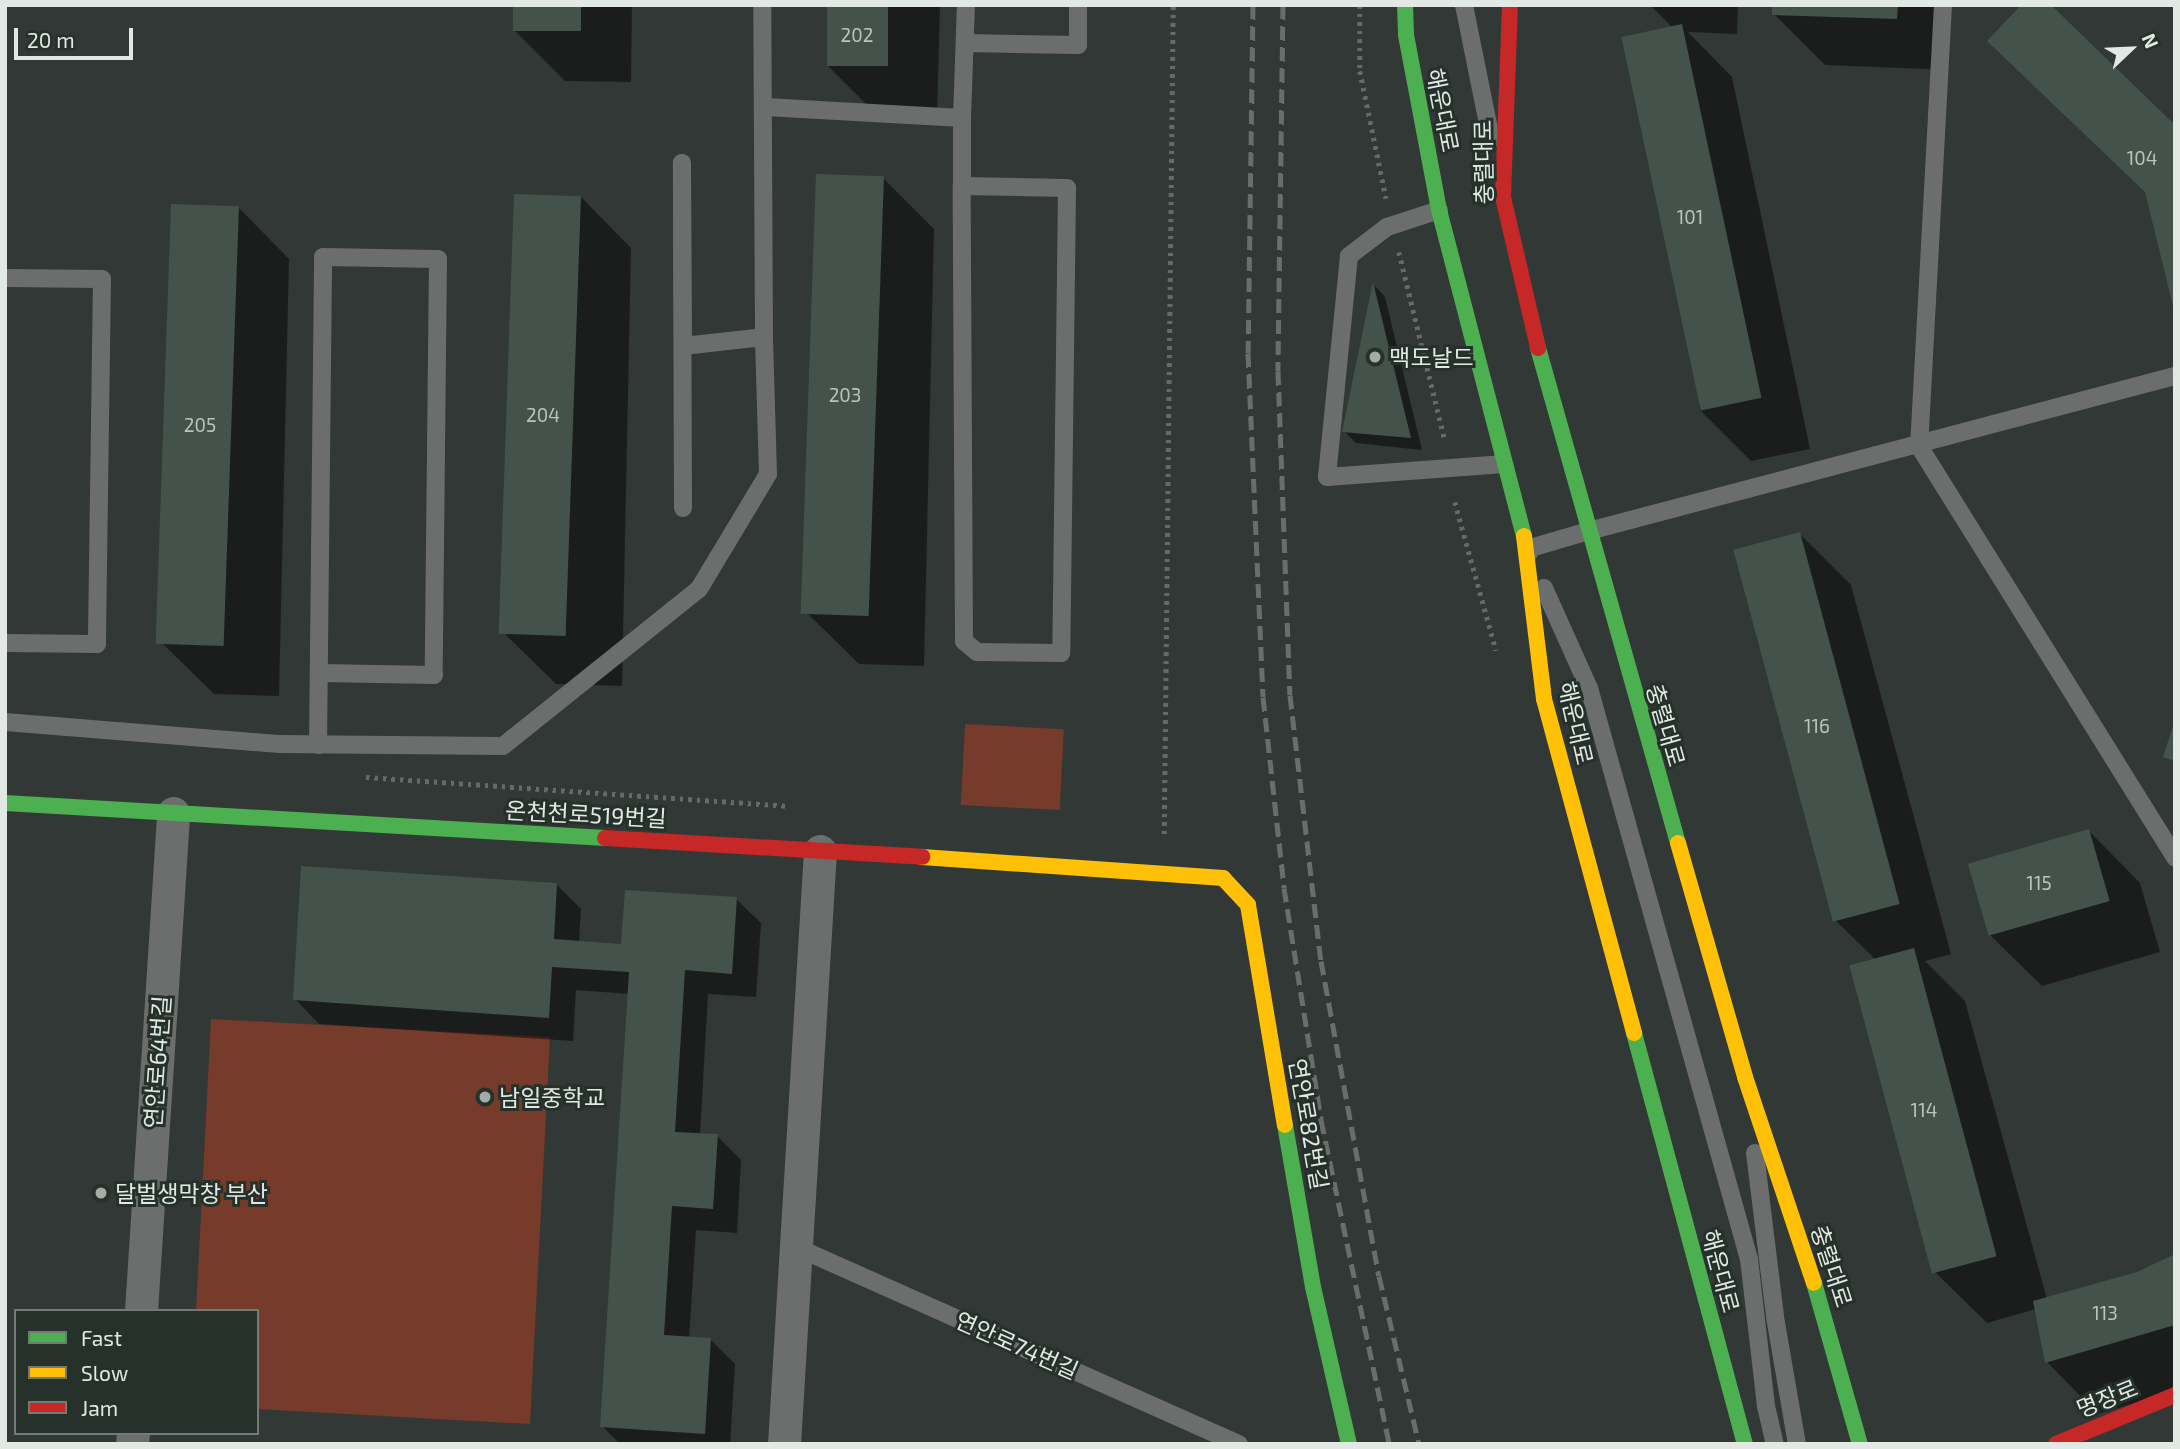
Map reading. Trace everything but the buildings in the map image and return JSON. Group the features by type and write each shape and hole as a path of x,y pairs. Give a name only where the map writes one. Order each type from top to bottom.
{"main road":[{"name":"해운대로","path":"1405,5 1405,35 1439,210 1502,464 1527,549 1544,699 1745,1444"},
{"path":"1499,5 1506,52"},
{"name":"충렬대로","path":"1510,5 1506,52 1503,197 1586,531 1745,1077 1822,1307 1860,1444"},
{"name":"온천천로519번길","path":"5,803 1164,871"},
{"name":"연안로82번길","path":"1164,871 1223,878 1248,905 1313,1287 1349,1444"},
{"name":"명장로","path":"2056,1444 2175,1395"}],"street":[{"name":"연안로64번길","path":"141,1309 173,813"},
{"path":"784,1444 820,851"}],"lane":[{"path":"5,722 318,744 503,746 699,589 768,474 764,337 766,107 762,5"},
{"path":"962,186 1067,188 1061,653 977,652 964,641 962,186 962,118 966,5"},
{"path":"965,43 1078,45 1078,5"},
{"path":"1464,5 1503,197"},
{"path":"1943,5 1919,446 2175,858"},
{"path":"766,107 962,118"},
{"path":"683,508 682,163 683,346 764,337"},
{"path":"1439,210 1387,227 1349,256 1327,477 1502,464"},
{"path":"318,744 323,257 438,259 434,675 320,673"},
{"path":"5,278 102,279 97,644 5,643"},
{"path":"1774,1444 1766,1406 1749,1259 1589,688 1527,549 1586,531 1919,446 2175,376"},
{"path":"1745,1077 1775,1317 1797,1444"},
{"name":"연안로74번길","path":"796,1247 1239,1444"}],"path":[{"path":"1164,871 1174,5"},
{"path":"1360,5 1360,71 1388,204"},
{"path":"1397,245 1448,454"},
{"path":"363,777 805,807"},
{"path":"1150,831 1164,832"}],"shaded area":[{"path":"965,724 1064,729 1060,810 961,805"},
{"path":"211,1019 550,1037 530,1424 259,1409 259,1309 196,1309"}],"railway":[{"path":"1253,5 1248,353 1263,697 1284,888 1321,1120 1389,1444"},
{"path":"1283,5 1278,371 1290,695 1321,961 1379,1276 1419,1444"}],"traffic: fast":[{"path":"1405,5 1406,35 1439,210 1524,536"},
{"path":"1538,348 1678,843"},
{"path":"5,803 605,838"},
{"path":"1634,1033 1745,1444"},
{"path":"1285,1125 1313,1287 1349,1444"},
{"path":"1814,1283 1860,1444"}],"traffic: slow":[{"path":"1524,536 1544,699 1634,1033"},
{"path":"1678,843 1745,1077 1814,1283"},
{"path":"922,857 1223,878 1248,905 1285,1125"}],"traffic: jam":[{"path":"1510,5 1503,197 1538,348"},
{"path":"605,838 922,857"},
{"path":"2056,1444 2175,1395"}],"place":[{"name":"맥도날드","path":"1375,357"},
{"name":"남일중학교","path":"485,1097"},
{"name":"달벌생막창 부산","path":"101,1193"}]}
